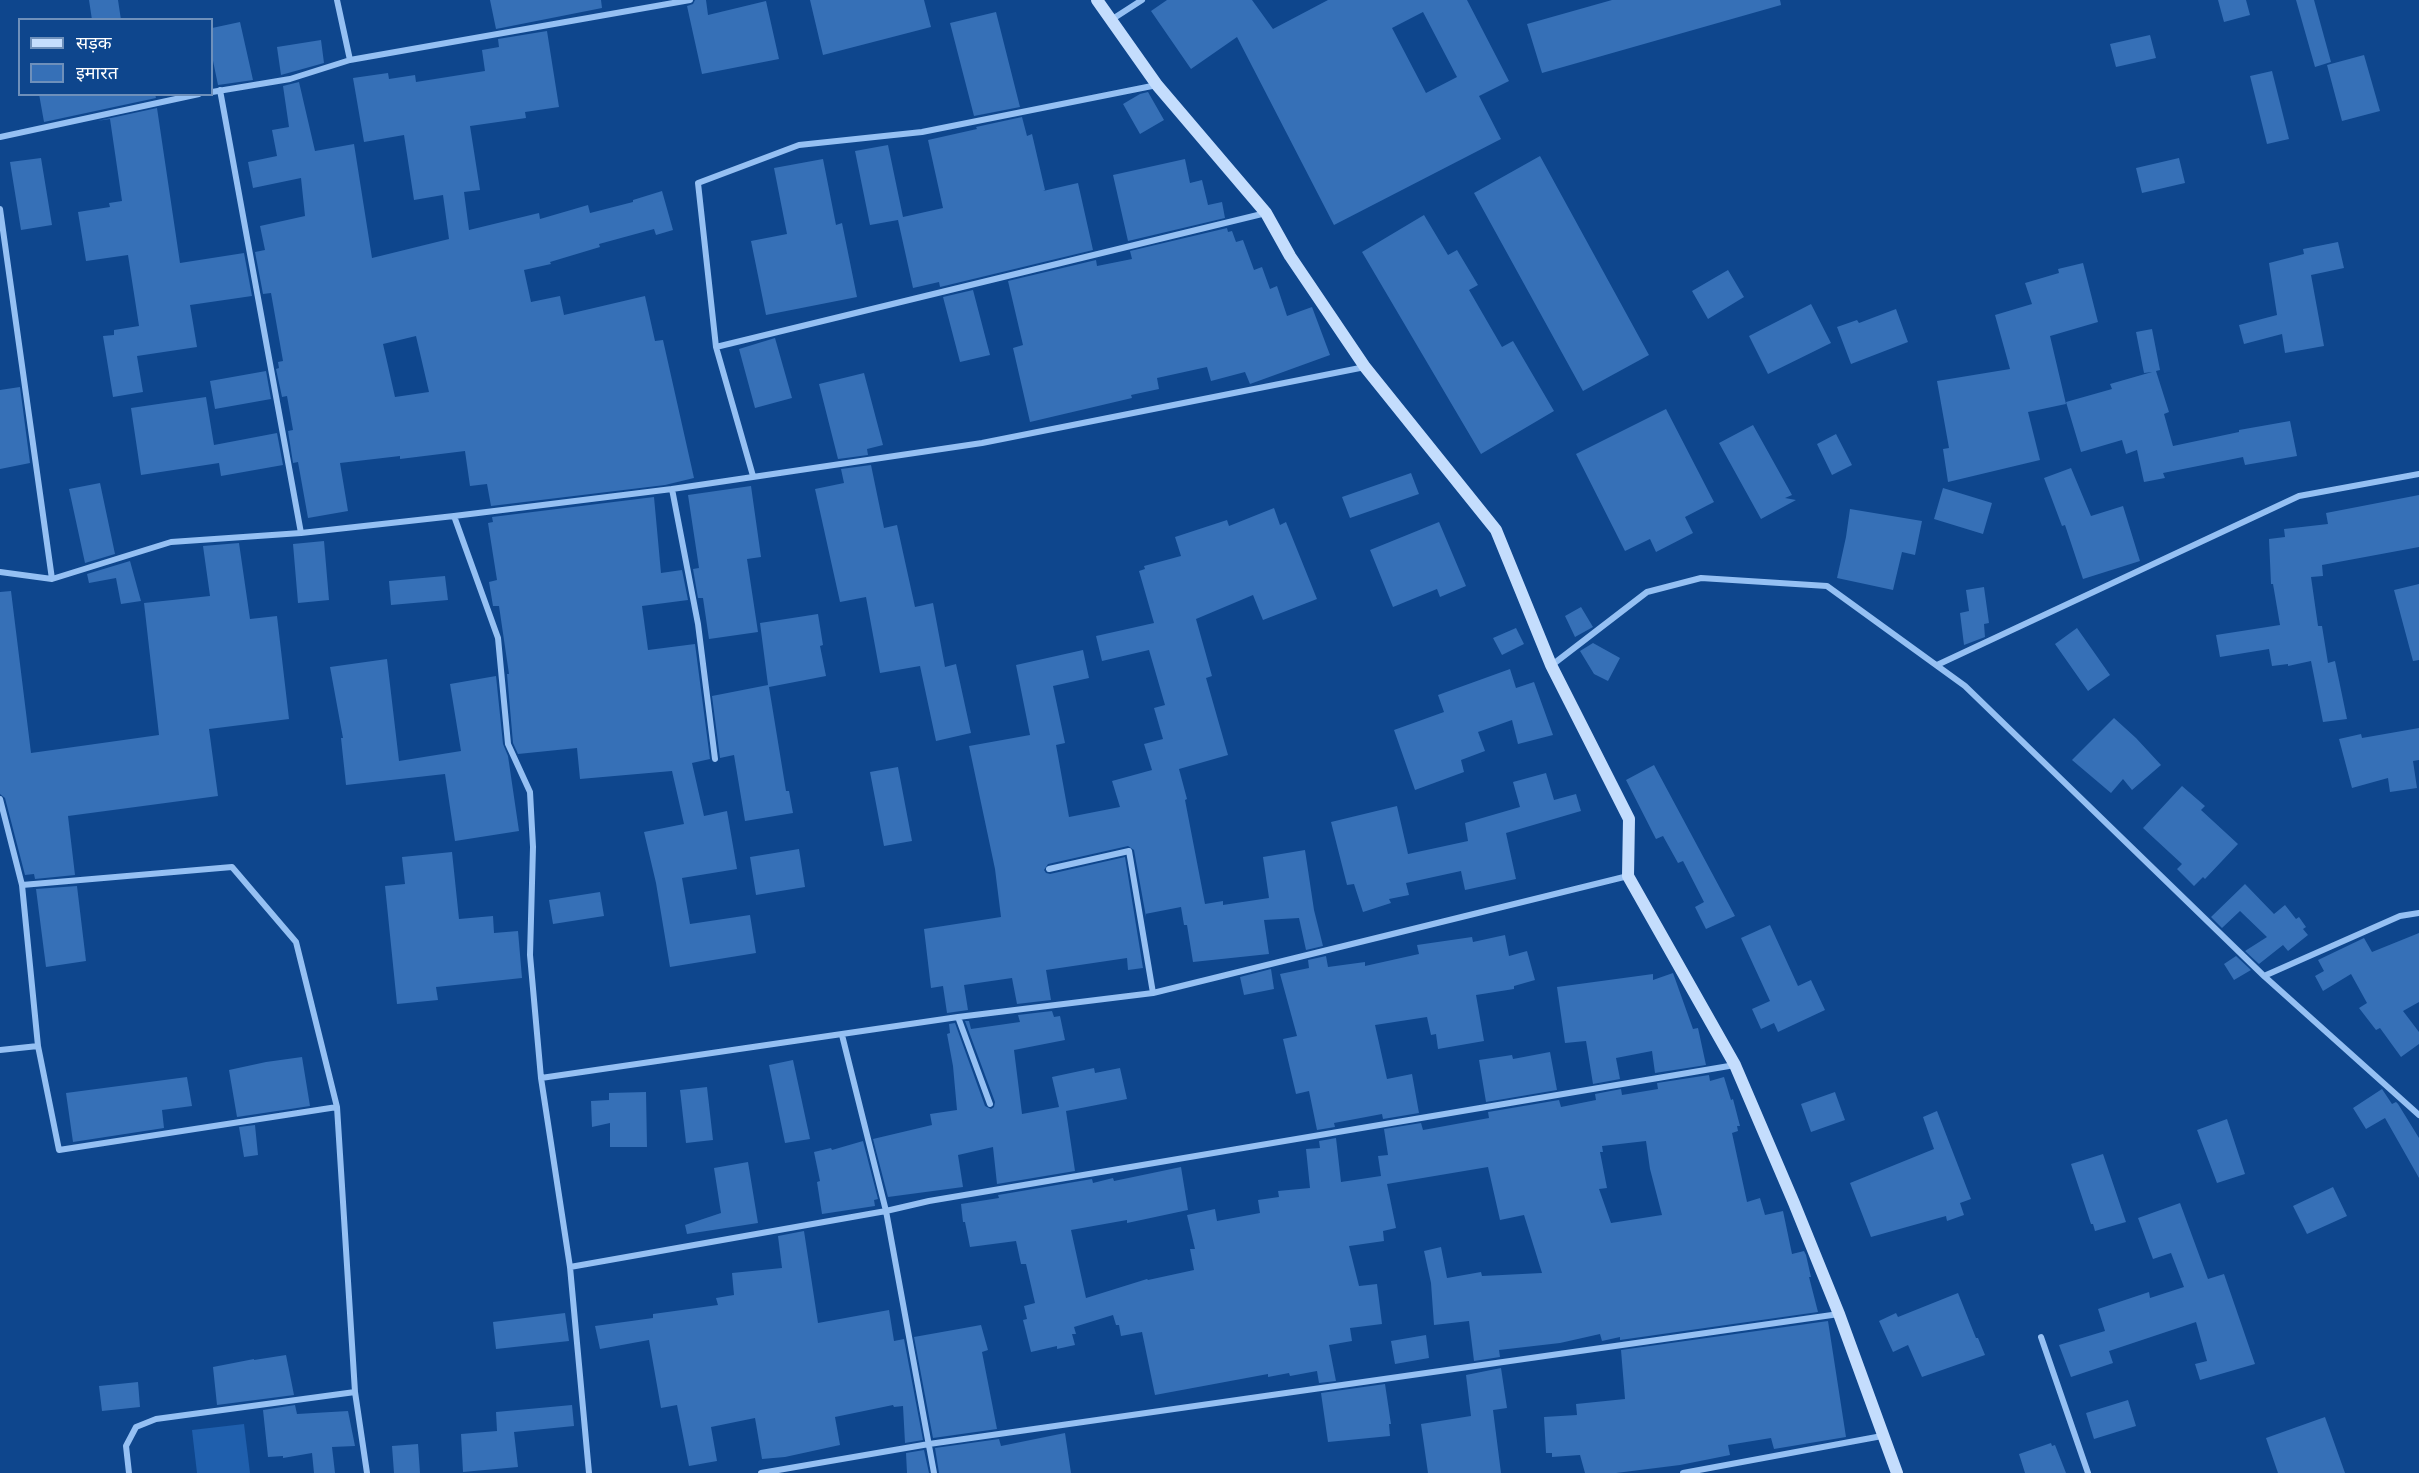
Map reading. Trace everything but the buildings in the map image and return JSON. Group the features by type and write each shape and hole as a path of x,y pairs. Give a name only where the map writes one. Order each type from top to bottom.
{"street":[{"path":"337,0 350,60"},
{"path":"213,92 291,79 350,60 690,0"},
{"path":"1097,0 1157,85 1266,213 1290,256 1365,367 1496,530 1551,665 1629,819 1628,876 1735,1065 1839,1314 1897,1473"},
{"path":"1111,20 1142,0"},
{"path":"753,476 716,347 698,183 799,145 922,132 1157,85"},
{"path":"220,90 301,533"},
{"path":"0,137 190,96"},
{"path":"0,209 52,579"},
{"path":"716,347 1266,213"},
{"path":"0,572 52,579 171,542 301,533 453,516 672,489 982,443 1365,367"},
{"path":"1937,665 2299,496 2419,474"},
{"path":"672,489 698,624 715,759"},
{"path":"453,516 498,638 508,744 530,792 533,847 530,955 541,1078 570,1267 589,1473"},
{"path":"1551,665 1647,592 1701,578 1827,586 1965,686 2264,976 2419,1115"},
{"path":"0,799 22,885 38,1046 59,1150 337,1107"},
{"path":"1049,869 1129,851 1153,993"},
{"path":"22,885 232,867 296,942 337,1107 355,1392 367,1473"},
{"path":"541,1078 958,1017 1153,993 1628,876"},
{"path":"2264,976 2400,916 2419,913"},
{"path":"958,1017 990,1104"},
{"path":"842,1035 886,1211 934,1473"},
{"path":"0,1050 38,1046"},
{"path":"570,1267 886,1211 929,1201 1735,1065"},
{"path":"761,1473 929,1444 1839,1314"},
{"path":"2041,1337 2088,1473"},
{"path":"129,1473 126,1446 136,1427 156,1419 355,1392"},
{"path":"1683,1473 1882,1436"}],"shaded area":[{"path":"244,1424 250,1473 197,1473 192,1430"}]}
